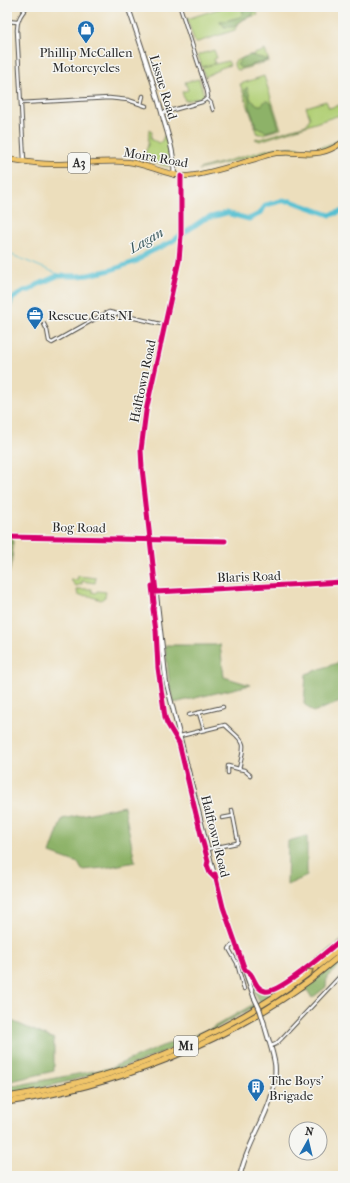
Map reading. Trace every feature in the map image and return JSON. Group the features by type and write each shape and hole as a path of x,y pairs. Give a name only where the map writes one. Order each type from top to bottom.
{"highway":[{"name":"Moira Road","path":"7,159 49,164 94,161 129,162 181,176 187,176 274,154 307,154 324,152 343,142"},
{"name":"M1","path":"7,1097 42,1092 89,1080 143,1063 186,1046 241,1018 283,992 343,946"},
{"name":"M1","path":"7,1102 43,1097 109,1080 164,1061 225,1032 266,1009 310,980 343,953"}],"street":[{"path":"24,162 17,22 22,12 27,7"},
{"name":"Lissue Road","path":"128,7 172,149 174,174"},
{"path":"180,7 207,91 207,99 211,103 213,110"},
{"path":"7,21 17,22"},
{"path":"140,104 143,96"},
{"path":"21,103 109,98 123,99 146,106"},
{"path":"162,113 202,102 207,99"},
{"name":"Halftown Road","path":"181,176 181,244 178,267 149,392 141,458 166,681 223,907 254,997 260,1010 271,1046 274,1063 275,1072 272,1098 248,1152 240,1176"},
{"name":"Halftown Road","path":"44,324 49,341 52,344 109,312 165,325"},
{"name":"Bog Road","path":"7,537 225,541"},
{"name":"Blaris Road","path":"156,592 343,582"},
{"path":"190,715 223,707"},
{"path":"199,713 204,730"},
{"path":"180,736 225,725 240,738 244,744 239,769"},
{"path":"228,773 228,766 244,770 250,774"},
{"path":"208,849 237,843 238,841 232,810"},
{"path":"222,818 233,816"},
{"name":"Halftown Road","path":"236,944 231,946 229,949 237,963 244,989"},
{"path":"271,1046 276,1044 282,1038 343,974"}],"green space":[{"path":"224,7 255,7 258,15 241,21 235,30 195,43 187,19"},
{"path":"242,7 254,7 255,10 252,16 245,18 234,27 224,27 223,24 220,23 240,17 243,14"},
{"path":"214,50 217,58 214,59 215,63 202,67 198,55"},
{"path":"265,50 269,61 240,70 236,69 234,63 235,61"},
{"path":"250,55 269,60 241,68 237,65 242,58"},
{"path":"228,61 230,65 205,77 202,67"},
{"path":"264,76 281,129 258,134 240,84"},
{"path":"199,79 204,95 202,97 185,101 182,92 188,90 185,82"},
{"path":"247,87 251,100 258,105 262,105 265,101 271,103 279,128 266,132 257,128 250,109 249,100 245,93 245,89"},
{"path":"326,101 329,108 340,105 343,114 260,141 255,139 260,139 306,125 310,118 306,107"},
{"path":"149,130 152,132 151,139 159,143 166,135 170,152 169,167 143,159 148,145"},
{"path":"343,136 343,139 339,142 321,150 306,152 306,149 326,146"},
{"path":"275,148 299,148 299,151 277,150 199,170 262,151"},
{"path":"10,539 13,539 12,561 7,581 7,565"},
{"path":"78,576 96,578 95,583 82,581 82,584 76,586 70,579 77,580"},
{"path":"78,589 92,589 92,592 96,593 97,591 106,592 105,597 101,600 90,596 78,595"},
{"path":"165,645 220,645 224,677 250,685 174,703 170,688"},
{"path":"343,660 343,701 313,712 304,704 306,674"},
{"path":"124,806 135,862 104,868 82,870 78,863 50,853 62,819"},
{"path":"307,836 307,876 287,885 288,841"},
{"path":"343,939 343,941 304,971"},
{"path":"343,957 343,963 327,977 326,987 312,998 307,990 294,996"},
{"path":"251,976 257,990 266,994 278,990 291,981 260,1003 253,987"},
{"path":"254,1004 255,1006 211,1031 137,1063 54,1085 7,1093 7,1087 110,1068 162,1046 212,1028"},
{"path":"7,1019 54,1039 54,1071 7,1082"}],"waterway":[{"name":"Lagan","path":"7,309 9,308 12,299 24,291 30,290 37,285 57,276 88,275 111,270 137,261 146,254 171,242 204,219 226,213 249,219 259,214 266,205 281,201 291,201 330,215 343,211"},
{"path":"7,253 63,276"}],"cycle path":[{"path":"181,176 181,236 179,260 146,411 141,450 156,592 343,582"},
{"path":"7,537 225,541"},
{"path":"152,586 158,668 165,717 179,743 208,861 207,865 210,873 216,879"},
{"path":"215,874 223,907 245,970 251,974 256,984 261,989 265,991 272,990 281,986 304,970 343,938"}],"place":[{"name":"Phillip McCallen Motorcycles","path":"86,44"},
{"name":"Rescue Cats NI","path":"35,330"},
{"name":"The Boys' Brigade","path":"256,1102"}]}
